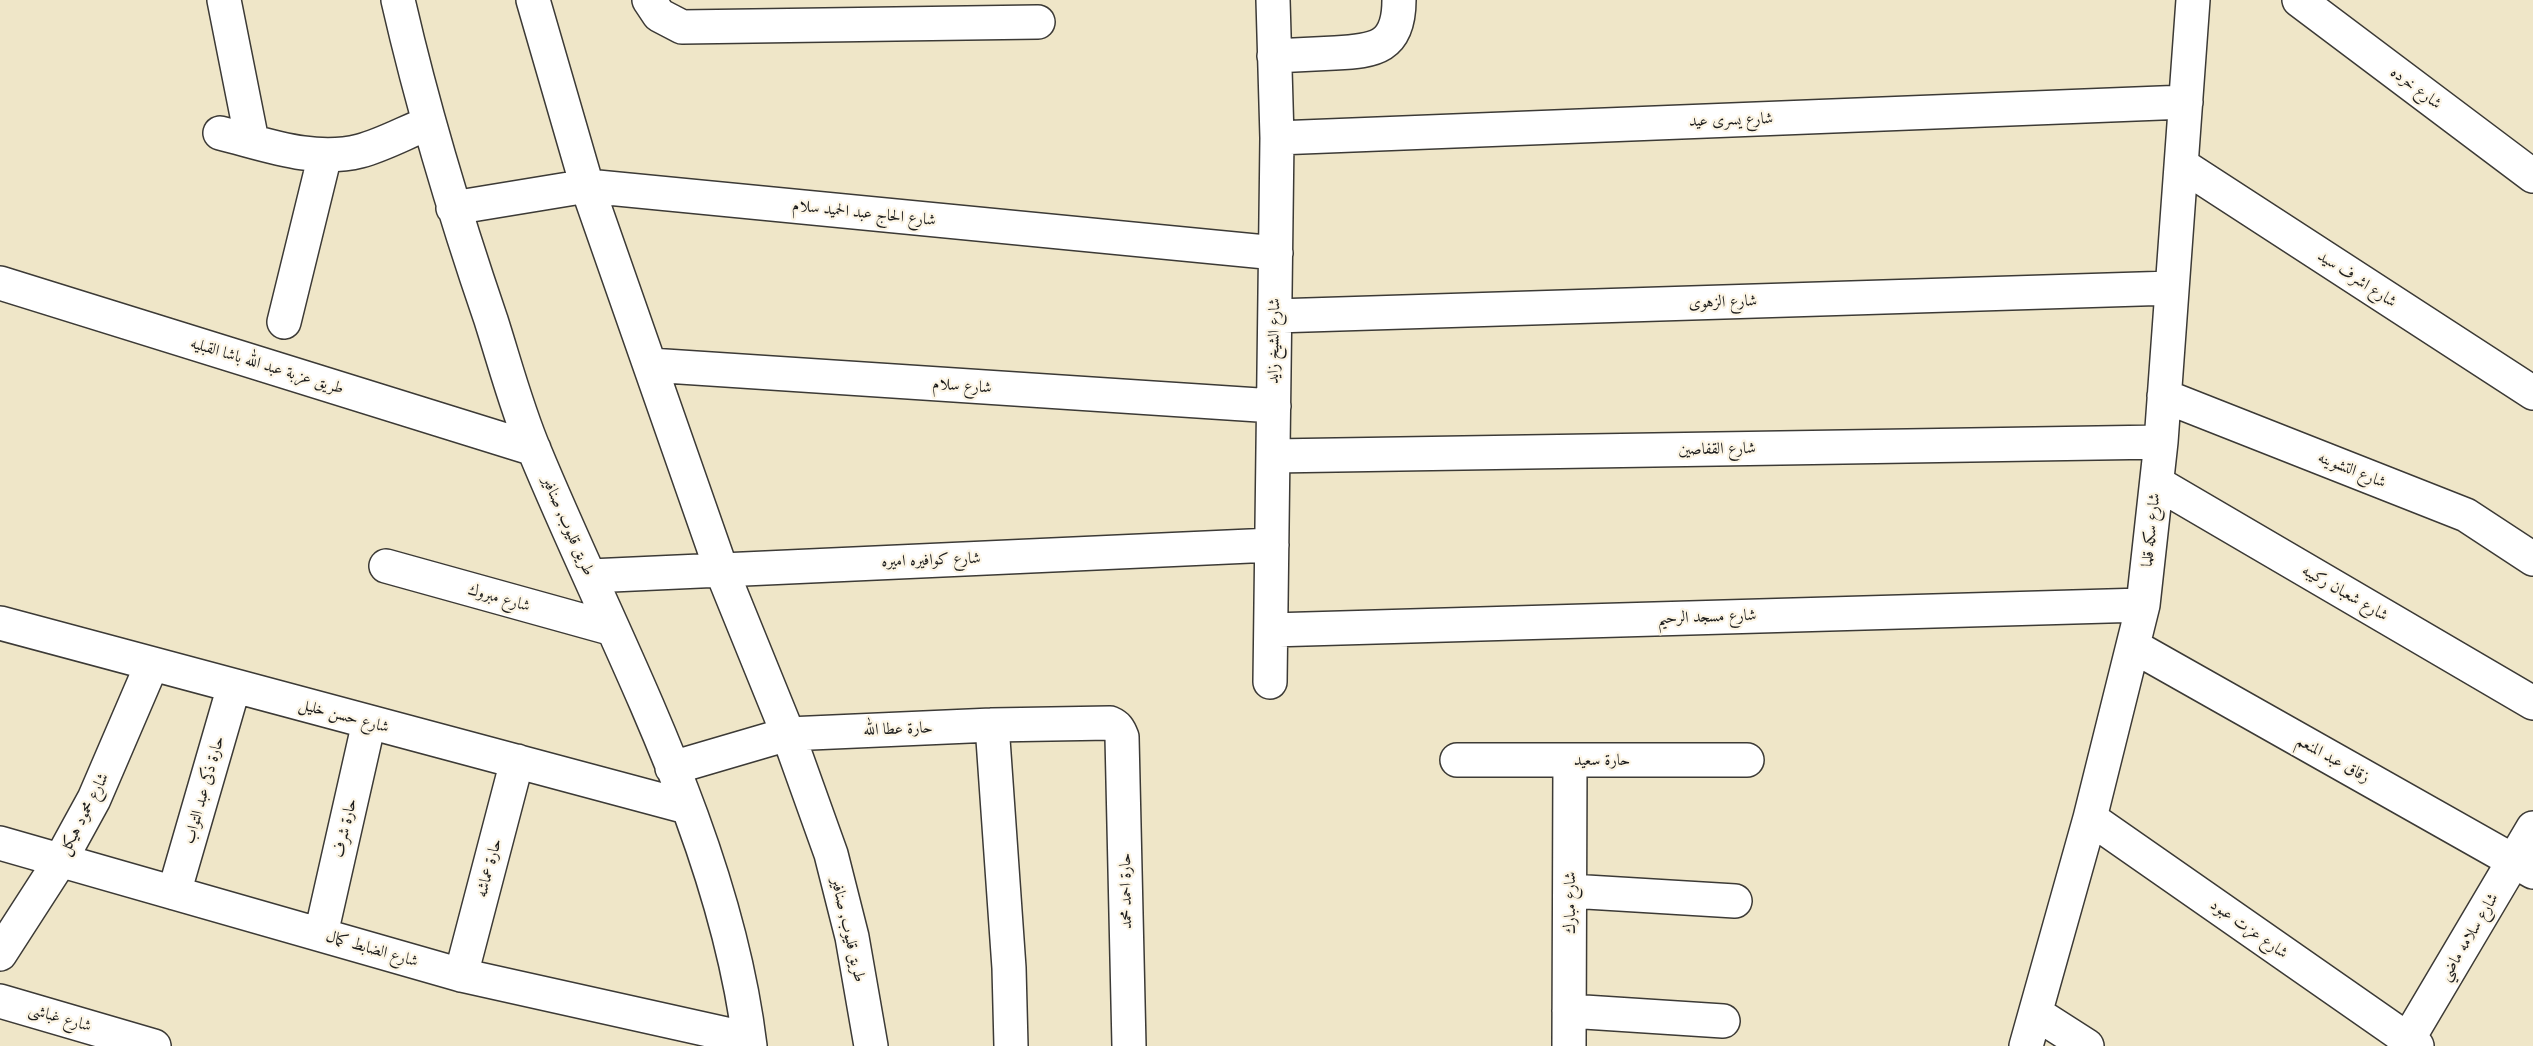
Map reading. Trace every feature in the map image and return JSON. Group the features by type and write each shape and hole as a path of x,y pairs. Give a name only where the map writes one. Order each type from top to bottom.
{"street":[{"path":"224,0 252,141"},
{"name":"طريق قليوب, صنافير","path":"398,0 453,208 534,450 672,768 714,883 732,949 749,1043"},
{"name":"طريق قليوب, صنافير","path":"533,0 586,186 721,569 788,734 831,854 852,937 871,1046"},
{"path":"649,0 659,15 682,27 1038,22"},
{"name":"شارع الشيخ زايد","path":"1270,682 1277,138 1273,0"},
{"path":"1274,56 1368,51 1384,43 1395,29 1399,0"},
{"name":"شارع سكه قلما","path":"2026,1046 2037,1014 2091,818 2143,605 2161,442 2193,0"},
{"name":"شارع خرده","path":"2299,0 2533,176"},
{"name":"شارع يسرى عيد","path":"1277,138 2186,102"},
{"path":"220,133 306,154 325,155 362,150 429,123"},
{"path":"284,322 325,155"},
{"name":"شارع اشرف سيد","path":"2182,165 2533,393"},
{"name":"شارع الحاج عبد الحميد سلام","path":"453,208 586,186 1275,253"},
{"name":"طريق عزبة عبد الله باشا القبليه","path":"0,283 534,450"},
{"name":"شارع الزهوى","path":"1275,316 2172,288"},
{"name":"شارع سلام","path":"650,365 1274,406"},
{"name":"شارع التشوينه","path":"2164,396 2466,515 2533,559"},
{"name":"شارع القفاصين","path":"1273,456 2161,442"},
{"name":"شارع شعبان ركيبه","path":"2157,483 2533,703"},
{"name":"شارع كوافيره اميره","path":"590,576 1272,545"},
{"name":"شارع مبروك","path":"386,566 613,630"},
{"name":"شارع مسجد الرحيم","path":"1271,630 2143,605"},
{"name":"شارع حسن خليل","path":"0,623 687,807"},
{"name":"زقاق عبد المنعم","path":"2133,646 2524,867"},
{"name":"شارع محمود هيكل","path":"0,954 60,861 94,799 152,664"},
{"name":"حارة ذكى عبد التواب","path":"174,893 234,686"},
{"name":"حارة شرف","path":"321,934 369,722"},
{"name":"حارة عطا الله","path":"672,768 788,734 992,725 1110,723 1118,728 1122,737"},
{"path":"992,725 1009,968 1011,1046"},
{"name":"حارة احمد محمد","path":"1122,737 1129,1046"},
{"name":"حارة سعيد","path":"1457,760 1747,760"},
{"name":"شارع مبارك","path":"1569,1046 1570,760"},
{"name":"حارة عماشه","path":"461,975 517,761"},
{"name":"شارع عزت عبود","path":"2091,818 2409,1044"},
{"name":"شارع سلامه ماضي","path":"2409,1044 2524,867 2533,828"},
{"name":"شارع الضابط كمال","path":"0,843 461,975 749,1043"},
{"path":"1570,891 1735,901"},
{"name":"شارع غباشى","path":"0,1001 154,1046"},
{"path":"1569,1011 1723,1021"},
{"path":"2037,1014 2086,1046"}]}
